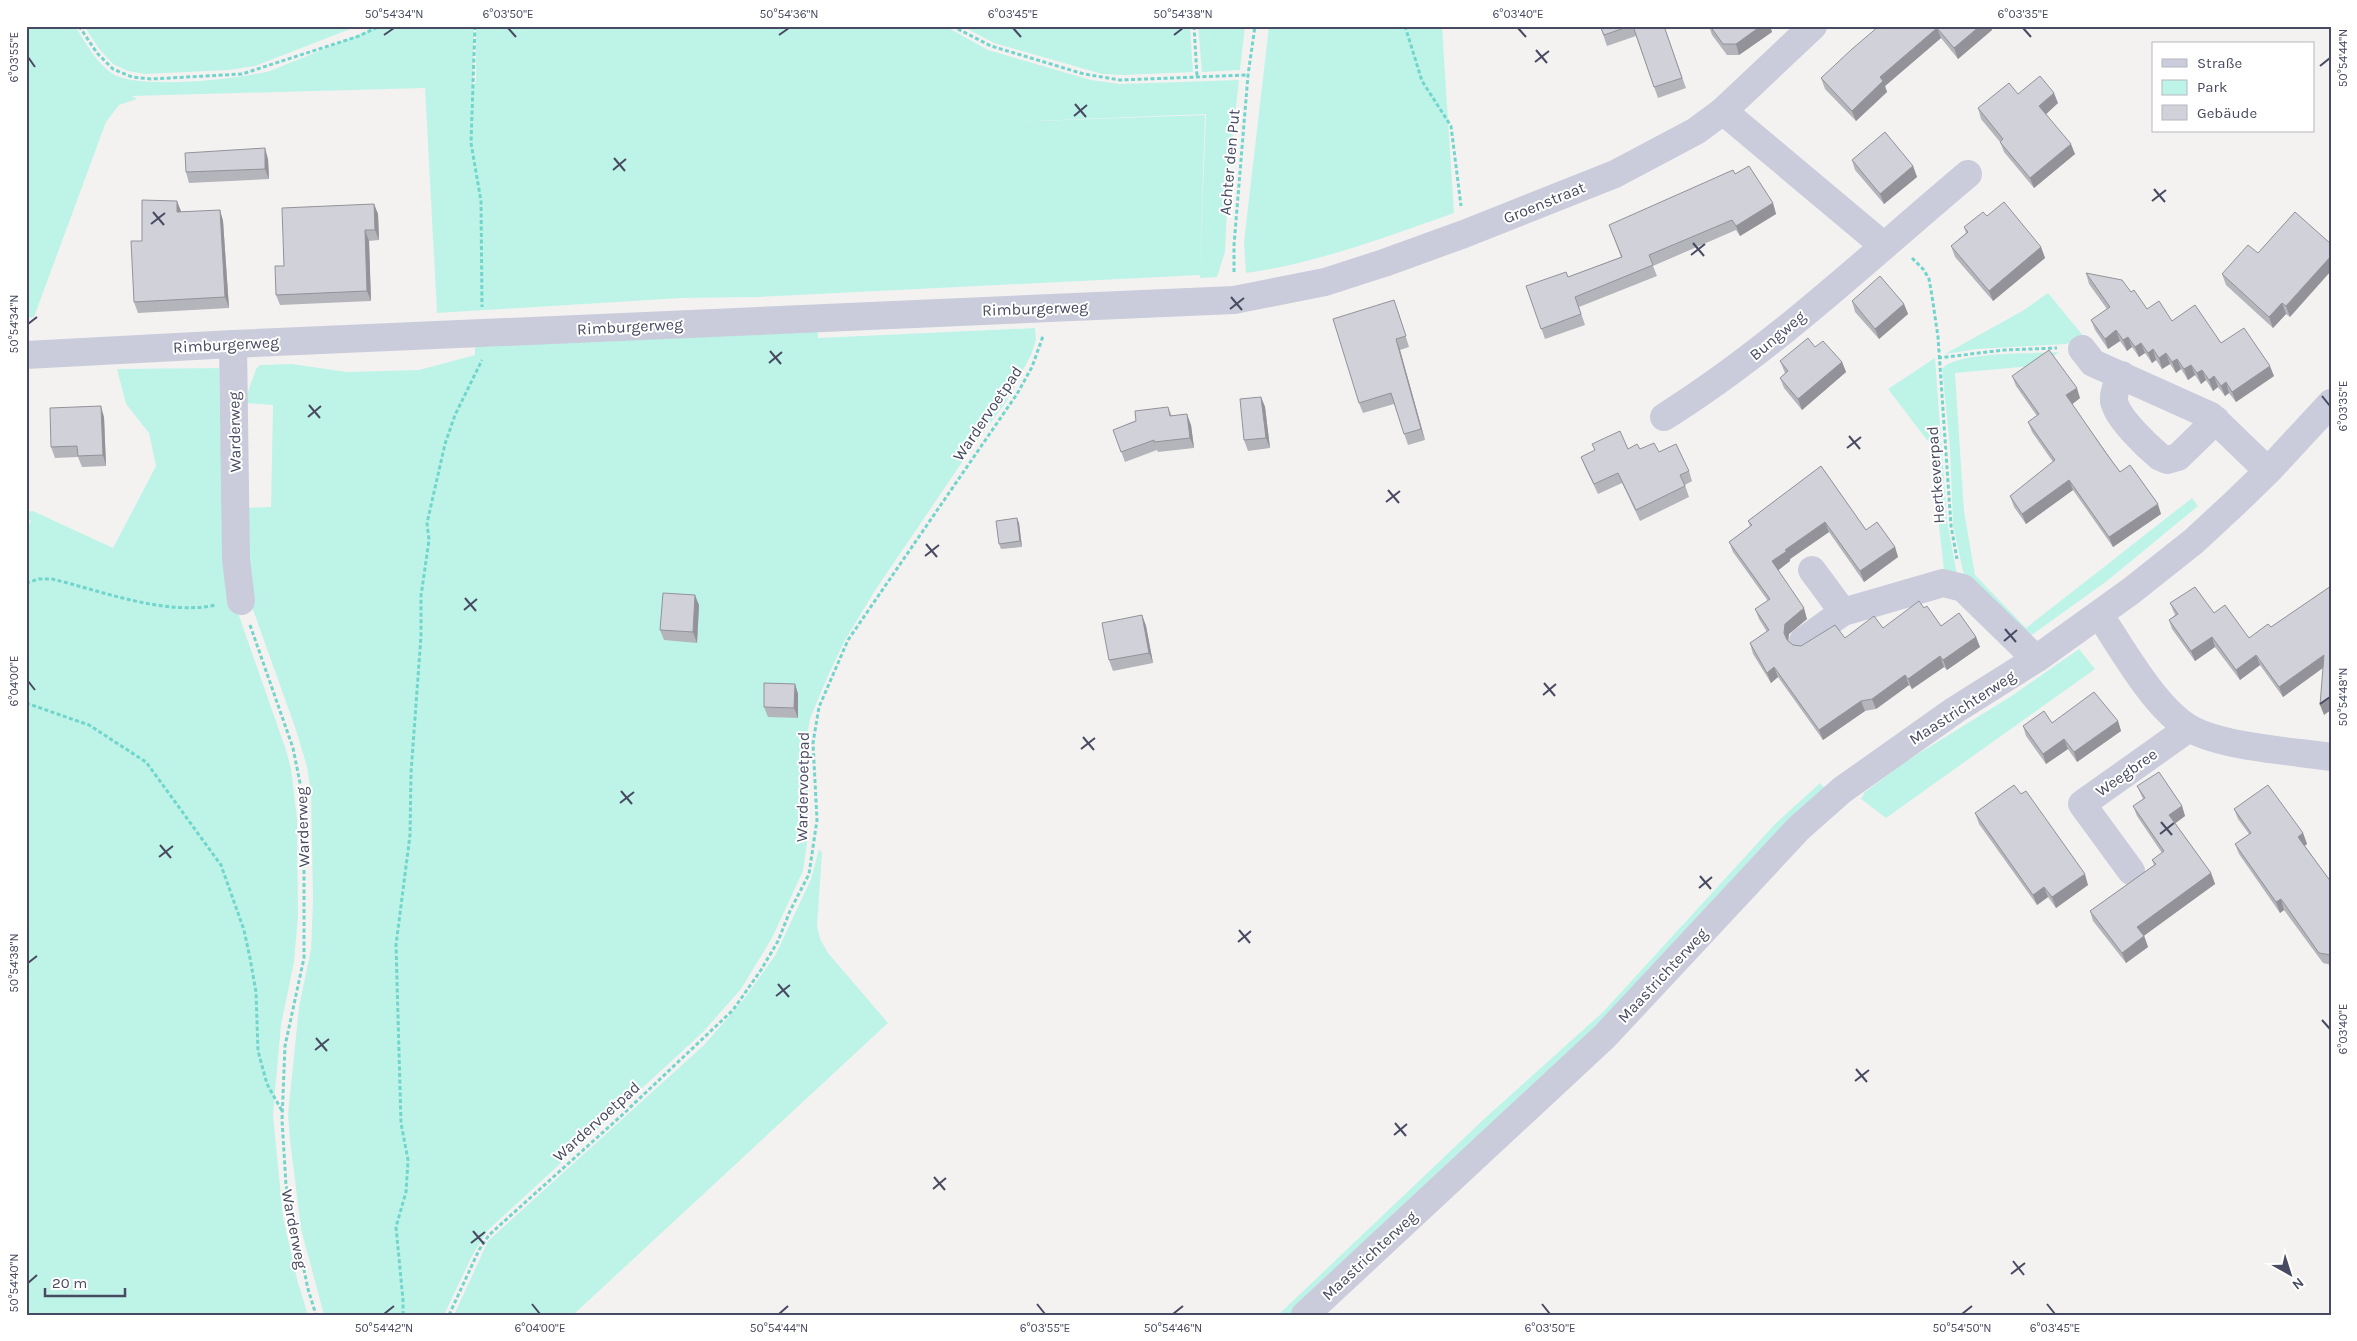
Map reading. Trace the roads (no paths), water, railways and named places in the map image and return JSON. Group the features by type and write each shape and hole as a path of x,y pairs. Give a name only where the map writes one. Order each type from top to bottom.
{"street":[{"name":"Groenstraat","path":"1234,300 1325,282 1464,234 1615,174 1696,131 1724,111 1813,26"},
{"path":"1724,111 1884,246"},
{"name":"Bungweg","path":"1664,418 1748,360 1968,174"},
{"name":"Rimburgerweg","path":"26,355 1042,307 1234,300"},
{"name":"Warderweg","path":"233,344 236,559 241,601"},
{"path":"2082,349 2093,363 2216,420 2268,471"},
{"path":"2122,375 2116,387 2114,400 2120,414 2160,457 2173,460 2178,457 2216,420"},
{"name":"Maastrichterweg","path":"1305,1315 1605,1036 1799,828 1828,802 1875,765 2036,659 2099,614 2194,541 2268,471 2331,403"},
{"path":"1803,641 1843,612 1812,570"},
{"name":"Maastrichterweg","path":"1843,612 1943,583 1963,588 2036,659"},
{"path":"2099,614 2153,693 2167,709 2189,728 2222,740 2331,757"},
{"name":"Weegbree","path":"2131,871 2082,804 2189,728"}]}
